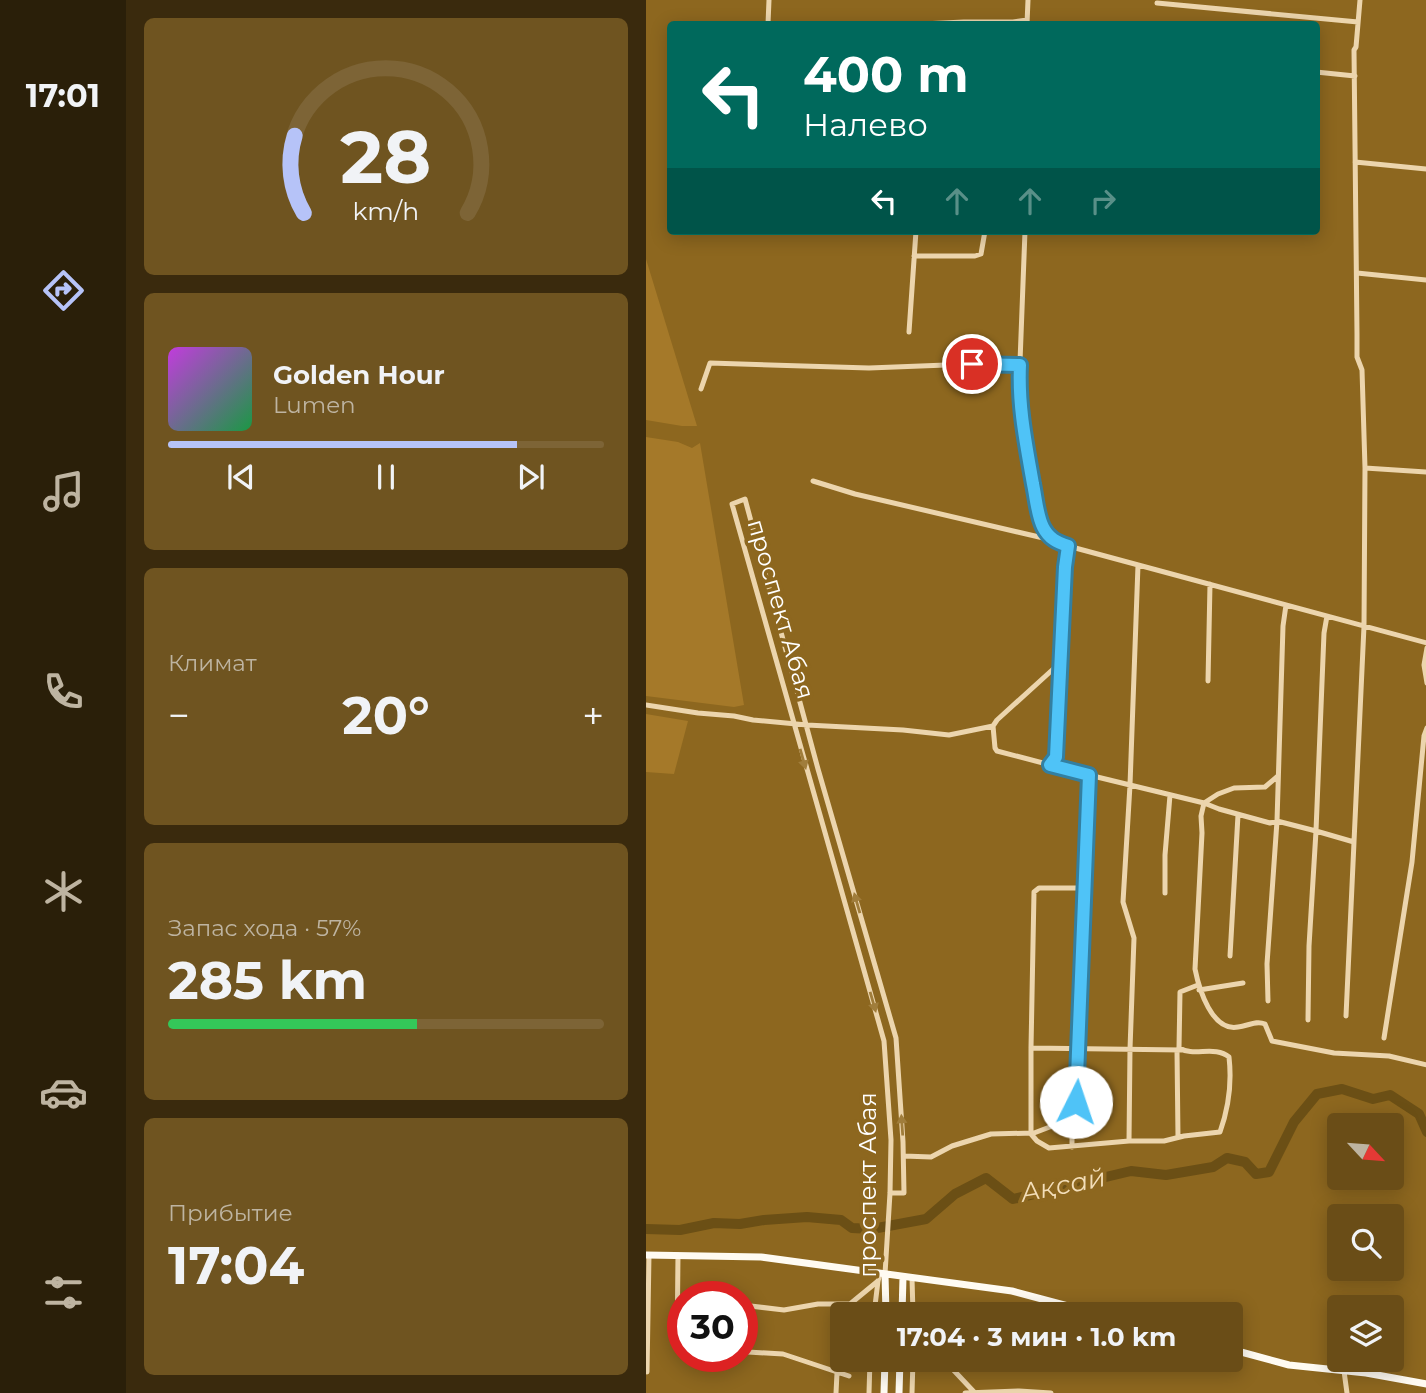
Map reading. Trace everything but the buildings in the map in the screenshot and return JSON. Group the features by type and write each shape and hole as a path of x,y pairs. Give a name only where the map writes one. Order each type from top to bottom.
{"main road":[{"path":"647,1255 762,1257 881,1276 1012,1292 1051,1302"},
{"name":"проспект Абая","path":"881,1276 884,1302"},
{"name":"проспект Абая","path":"902,1302 903,1277"},
{"path":"1243,1353 1289,1365 1327,1369"},
{"path":"884,1393 885,1372"},
{"path":"899,1393 900,1372"},
{"path":"1350,1372 1426,1384"}],"street":[{"path":"768,21 769,0"},
{"path":"1027,21 1028,0"},
{"path":"1346,1016 1364,626 1365,468 1362,370 1357,357 1354,50 1360,0"},
{"path":"1157,3 1358,22"},
{"path":"1320,72 1355,76"},
{"path":"1355,162 1426,169"},
{"path":"909,332 916,235"},
{"path":"914,256 975,256 981,254 984,235"},
{"path":"1025,235 1020,411 1042,525 1052,540"},
{"path":"1357,273 1426,279"},
{"path":"701,389 710,363 869,368 1020,365"},
{"path":"1365,468 1426,472"},
{"path":"813,481 855,494 1052,540 1426,643"},
{"name":"проспект Абая","path":"881,1276 886,1257 891,1140 884,1041 732,504 745,499 896,1038 904,1193 890,1193"},
{"path":"1050,765 1056,757 1068,546"},
{"path":"1129,1141 1134,938 1123,902 1138,565"},
{"path":"1208,681 1210,584"},
{"path":"1268,1001 1267,964 1277,821 1282,626 1286,605"},
{"path":"1308,1020 1311,900 1327,616"},
{"path":"1426,648 1426,683"},
{"path":"646,705 793,724 949,734 992,726 1061,662"},
{"path":"992,726 994,748 997,751 1204,803 1238,815 1270,823 1277,821 1354,842"},
{"path":"1384,1038 1412,862 1426,728"},
{"path":"1072,1147 1072,1112 1076,1102 1079,1048 1089,775"},
{"path":"1278,776 1265,787 1234,788 1204,803 1201,816 1195,969 1199,987 1214,1017 1227,1028 1259,1021 1265,1024 1272,1041 1334,1053 1389,1056 1426,1065"},
{"path":"1165,893 1170,796"},
{"path":"1230,956 1238,815"},
{"path":"1031,1048 1223,1052 1229,1057 1231,1070 1227,1113 1220,1132 1164,1141 1129,1141 1050,1148 1031,1134 1031,1048 1034,892 1039,888 1084,888"},
{"path":"1178,1137 1180,992 1199,987 1243,984"},
{"path":"904,1156 931,1157 952,1146 991,1134 1031,1134 1055,1125 1072,1112"},
{"path":"647,1255 647,1372"},
{"path":"678,1255 678,1281"},
{"path":"758,1307 784,1310 818,1304 850,1304 881,1276"},
{"path":"876,1302 881,1276"},
{"path":"912,1278 913,1302"},
{"path":"758,1353 783,1354 849,1376"},
{"path":"869,1393 870,1372"},
{"path":"912,1393 913,1372"},
{"path":"955,1372 974,1392"},
{"path":"1344,1372 1347,1393"},
{"path":"836,1393 837,1373"},
{"path":"964,1393 1051,1393"}],"shaded area":[{"path":"646,259 697,426 646,420"},
{"path":"646,437 678,442 692,448 700,443 744,705 734,707 646,696"},
{"path":"646,714 688,721 674,774 646,772"}],"waterway":[{"name":"Ақсай","path":"646,1229 680,1230 714,1223 740,1224 807,1217 841,1220 852,1228 872,1229 926,1219 955,1194 986,1178 1013,1199 1131,1171 1166,1175 1213,1167 1227,1158 1245,1162 1256,1174 1269,1172 1294,1122 1317,1094 1342,1089 1373,1099 1390,1095 1419,1114 1427,1132"}],"route":[{"path":"972,364 1020,365 1020,411 1042,525 1052,540 1068,546 1056,757 1050,765 1089,775 1076,1102"}]}
